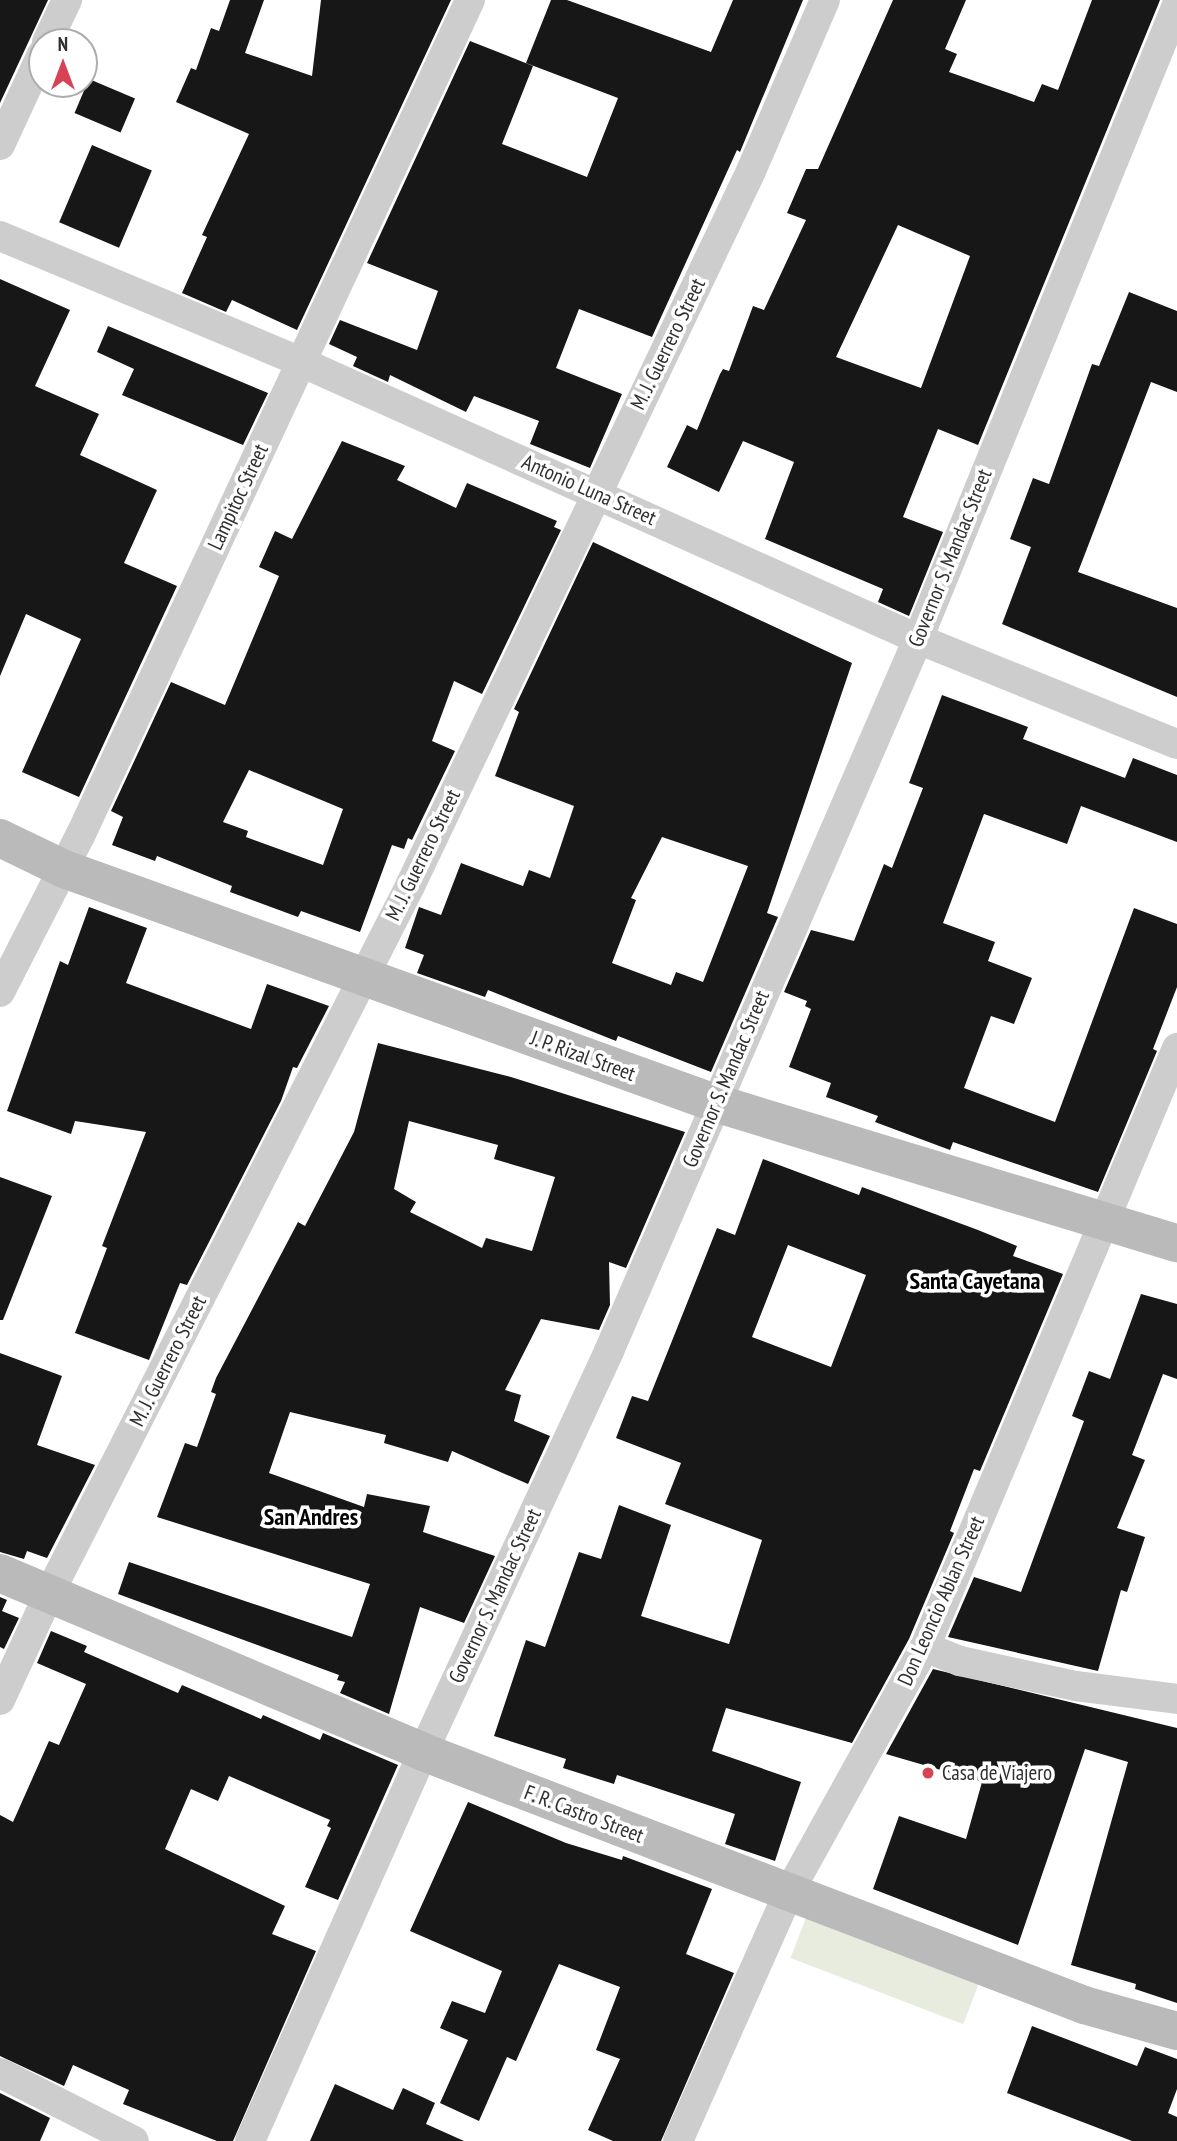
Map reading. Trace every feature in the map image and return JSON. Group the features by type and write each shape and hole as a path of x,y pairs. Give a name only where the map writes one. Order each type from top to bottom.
{"main road":[{"name":"J. P. Rizal Street","path":"0,838 64,869 715,1103 1177,1243"},
{"name":"F. R. Castro Street","path":"0,1573 48,1596 423,1752 1084,2005 1177,2031"}],"street":[{"path":"54,28 67,0"},
{"name":"Lampitoc Street","path":"0,992 64,869 470,0"},
{"name":"M. J. Guerrero Street","path":"0,1700 48,1596 362,977 597,493 751,171 825,0"},
{"name":"Governor S. Mandac Street","path":"250,2141 423,1752 609,1352 918,639 1177,5"},
{"path":"0,145 28,84"},
{"name":"Antonio Luna Street","path":"0,236 301,362 918,639 1177,744"},
{"name":"Don Leoncio Ablan Street","path":"678,2141 789,1892 925,1647 1177,1048"},
{"path":"925,1647 960,1661 1076,1686 1177,1699"},
{"path":"0,2073 134,2141"}],"shaded area":[{"path":"807,1915 980,1981 963,2024 791,1958"}],"building":[{"path":"0,0 48,0 35,28 28,28 28,43 0,103"},
{"path":"230,0 264,0 245,53 312,76 321,0 451,0 297,330 232,300 226,312 182,293 207,237 202,235 249,134 176,102 191,68 196,70 211,28 219,31"},
{"path":"551,0 567,0 711,52 733,0 803,0 740,152 737,150 652,337 579,309 556,368 622,394 590,468 530,444 539,421 474,396 466,412 390,375 388,382 353,366 357,357 329,344 340,320 417,350 438,291 367,263 470,41 533,66 502,144 587,177 618,98 526,63"},
{"path":"893,0 966,0 945,49 957,54 949,72 1034,102 1042,84 1058,90 1092,0 1160,0 978,445 938,429 903,517 943,532 909,616 878,602 883,589 765,539 794,462 743,441 719,492 667,467 687,425 697,430 723,369 729,371 753,306 764,310 806,220 787,213 806,169 818,169","holes":["898,225 970,256 921,388 836,357"]},
{"path":"98,83 135,99 121,133 75,113 81,98 98,98"},
{"path":"92,145 152,170 119,248 59,222"},
{"path":"0,279 70,310 35,386 99,414 80,455 157,490 124,563 177,586 79,797 22,772 81,639 26,614 0,676"},
{"path":"1129,292 1177,311 1177,392 1151,382 1078,572 1177,608 1177,697 1002,624 1031,547 1010,539 1033,478 1049,484 1092,364 1099,366"},
{"path":"108,326 268,393 243,445 122,395 134,369 97,352"},
{"path":"342,441 405,466 397,480 456,508 467,483 557,521 554,527 561,530 482,694 454,681 432,741 455,751 412,840 408,838 404,849 392,845 360,932 301,911 298,917 230,892 232,886 157,856 155,861 112,845 123,817 111,811 171,682 225,705 279,576 259,567 275,531 292,539","holes":["249,770 343,809 323,865 246,837 248,831 223,822"]},
{"path":"593,542 852,663 767,913 778,917 711,1072 618,1036 616,1041 488,990 485,997 417,973 424,955 405,948 419,907 441,915 461,863 523,886 529,870 550,878 574,806 495,776 519,712 514,709","holes":["662,837 748,866 703,982 676,972 671,985 612,963 636,900 631,898"]},
{"path":"942,695 1028,727 1023,739 1125,778 1133,758 1177,775 1177,842 1081,806 1067,844 984,814 943,923 995,942 988,961 1032,978 1014,1024 991,1016 964,1088 1055,1122 1134,908 1177,924 1177,987 1153,1049 1157,1051 1098,1192 953,1142 950,1150 875,1122 878,1116 826,1097 831,1083 789,1067 811,1009 805,1006 807,1001 784,992 811,930 854,941 884,864 892,868 923,788 909,783"},
{"path":"89,907 147,928 126,983 251,1029 267,984 329,1006 297,1068 293,1067 281,1101 187,1285 180,1283 149,1360 75,1333 107,1248 102,1246 146,1132 75,1121 71,1134 7,1111 60,961 68,965"},
{"path":"378,1043 511,1077 685,1132 626,1268 609,1262 610,1305 599,1330 541,1319 505,1390 521,1395 514,1421 550,1436 528,1484 452,1451 448,1462 384,1443 386,1435 290,1412 269,1473 364,1507 367,1494 430,1506 423,1532 495,1556 464,1623 420,1607 389,1714 340,1693 345,1682 337,1680 339,1675 118,1594 129,1562 352,1637 370,1584 157,1517 185,1443 197,1447 216,1394 211,1392 216,1378 298,1222 305,1226 354,1132","holes":["409,1121 498,1145 494,1159 555,1177 532,1251 486,1238 482,1248 410,1212 416,1202 394,1189"]},
{"path":"763,1159 859,1195 862,1187 978,1230 1017,1246 1013,1256 1063,1274 980,1471 974,1469 950,1531 954,1533 909,1639 852,1743 726,1708 712,1751 801,1782 775,1861 725,1844 735,1814 617,1775 614,1784 563,1768 566,1759 494,1736 526,1640 545,1647 579,1552 601,1559 619,1505 671,1525 641,1616 729,1644 762,1540 665,1504 681,1463 616,1438 632,1396 648,1401 717,1228 735,1235","holes":["788,1245 866,1275 831,1367 752,1337"]},
{"path":"0,1177 52,1196 3,1320 0,1320"},
{"path":"1141,1294 1177,1304 1177,1379 1163,1374 1132,1455 1145,1460 1117,1528 1145,1537 1127,1592 1121,1590 1098,1671 948,1637 974,1577 1021,1592 1084,1421 1072,1416 1089,1371 1110,1379"},
{"path":"0,1353 62,1376 37,1445 95,1465 47,1558 27,1551 24,1559 0,1552"},
{"path":"0,1597 7,1600 2,1611 19,1618 4,1649 0,1647"},
{"path":"51,1631 87,1646 84,1652 178,1693 182,1685 261,1719 263,1715 320,1740 323,1733 398,1765 338,1900 305,1887 331,1828 327,1826 330,1820 229,1776 218,1801 191,1789 165,1849 285,1906 272,1934 316,1951 233,2141 217,2141 123,2104 129,2090 73,2065 64,2086 0,2056 0,1815 13,1822 49,1741 59,1745 86,1684 37,1663"},
{"path":"933,1669 1177,1728 1177,2003 1135,1989 1136,1984 1071,1965 1128,1762 1085,1749 1018,1945 873,1889 899,1816 966,1839 982,1782 886,1754"},
{"path":"468,1802 566,1843 622,1860 623,1856 712,1889 686,1954 734,1973 661,2141 613,2141 588,2130 620,2059 596,2050 620,1987 559,1964 516,2061 507,2057 479,2121 440,2103 468,2040 440,2028 452,2001 485,2013 502,1971 410,1931"},
{"path":"1032,2026 1137,2066 1145,2047 1177,2059 1177,2089 1168,2113 1177,2117 1177,2141 1132,2141 1007,2093"},
{"path":"335,2084 393,2110 403,2088 435,2103 426,2124 464,2141 310,2141"},
{"path":"0,2093 50,2118 40,2141 0,2141"}],"place":[{"name":"Casa de Viajero","path":"928,1773"}],"district":[{"name":"Santa Cayetana","path":"975,1281"},
{"name":"San Andres","path":"311,1517"}]}
